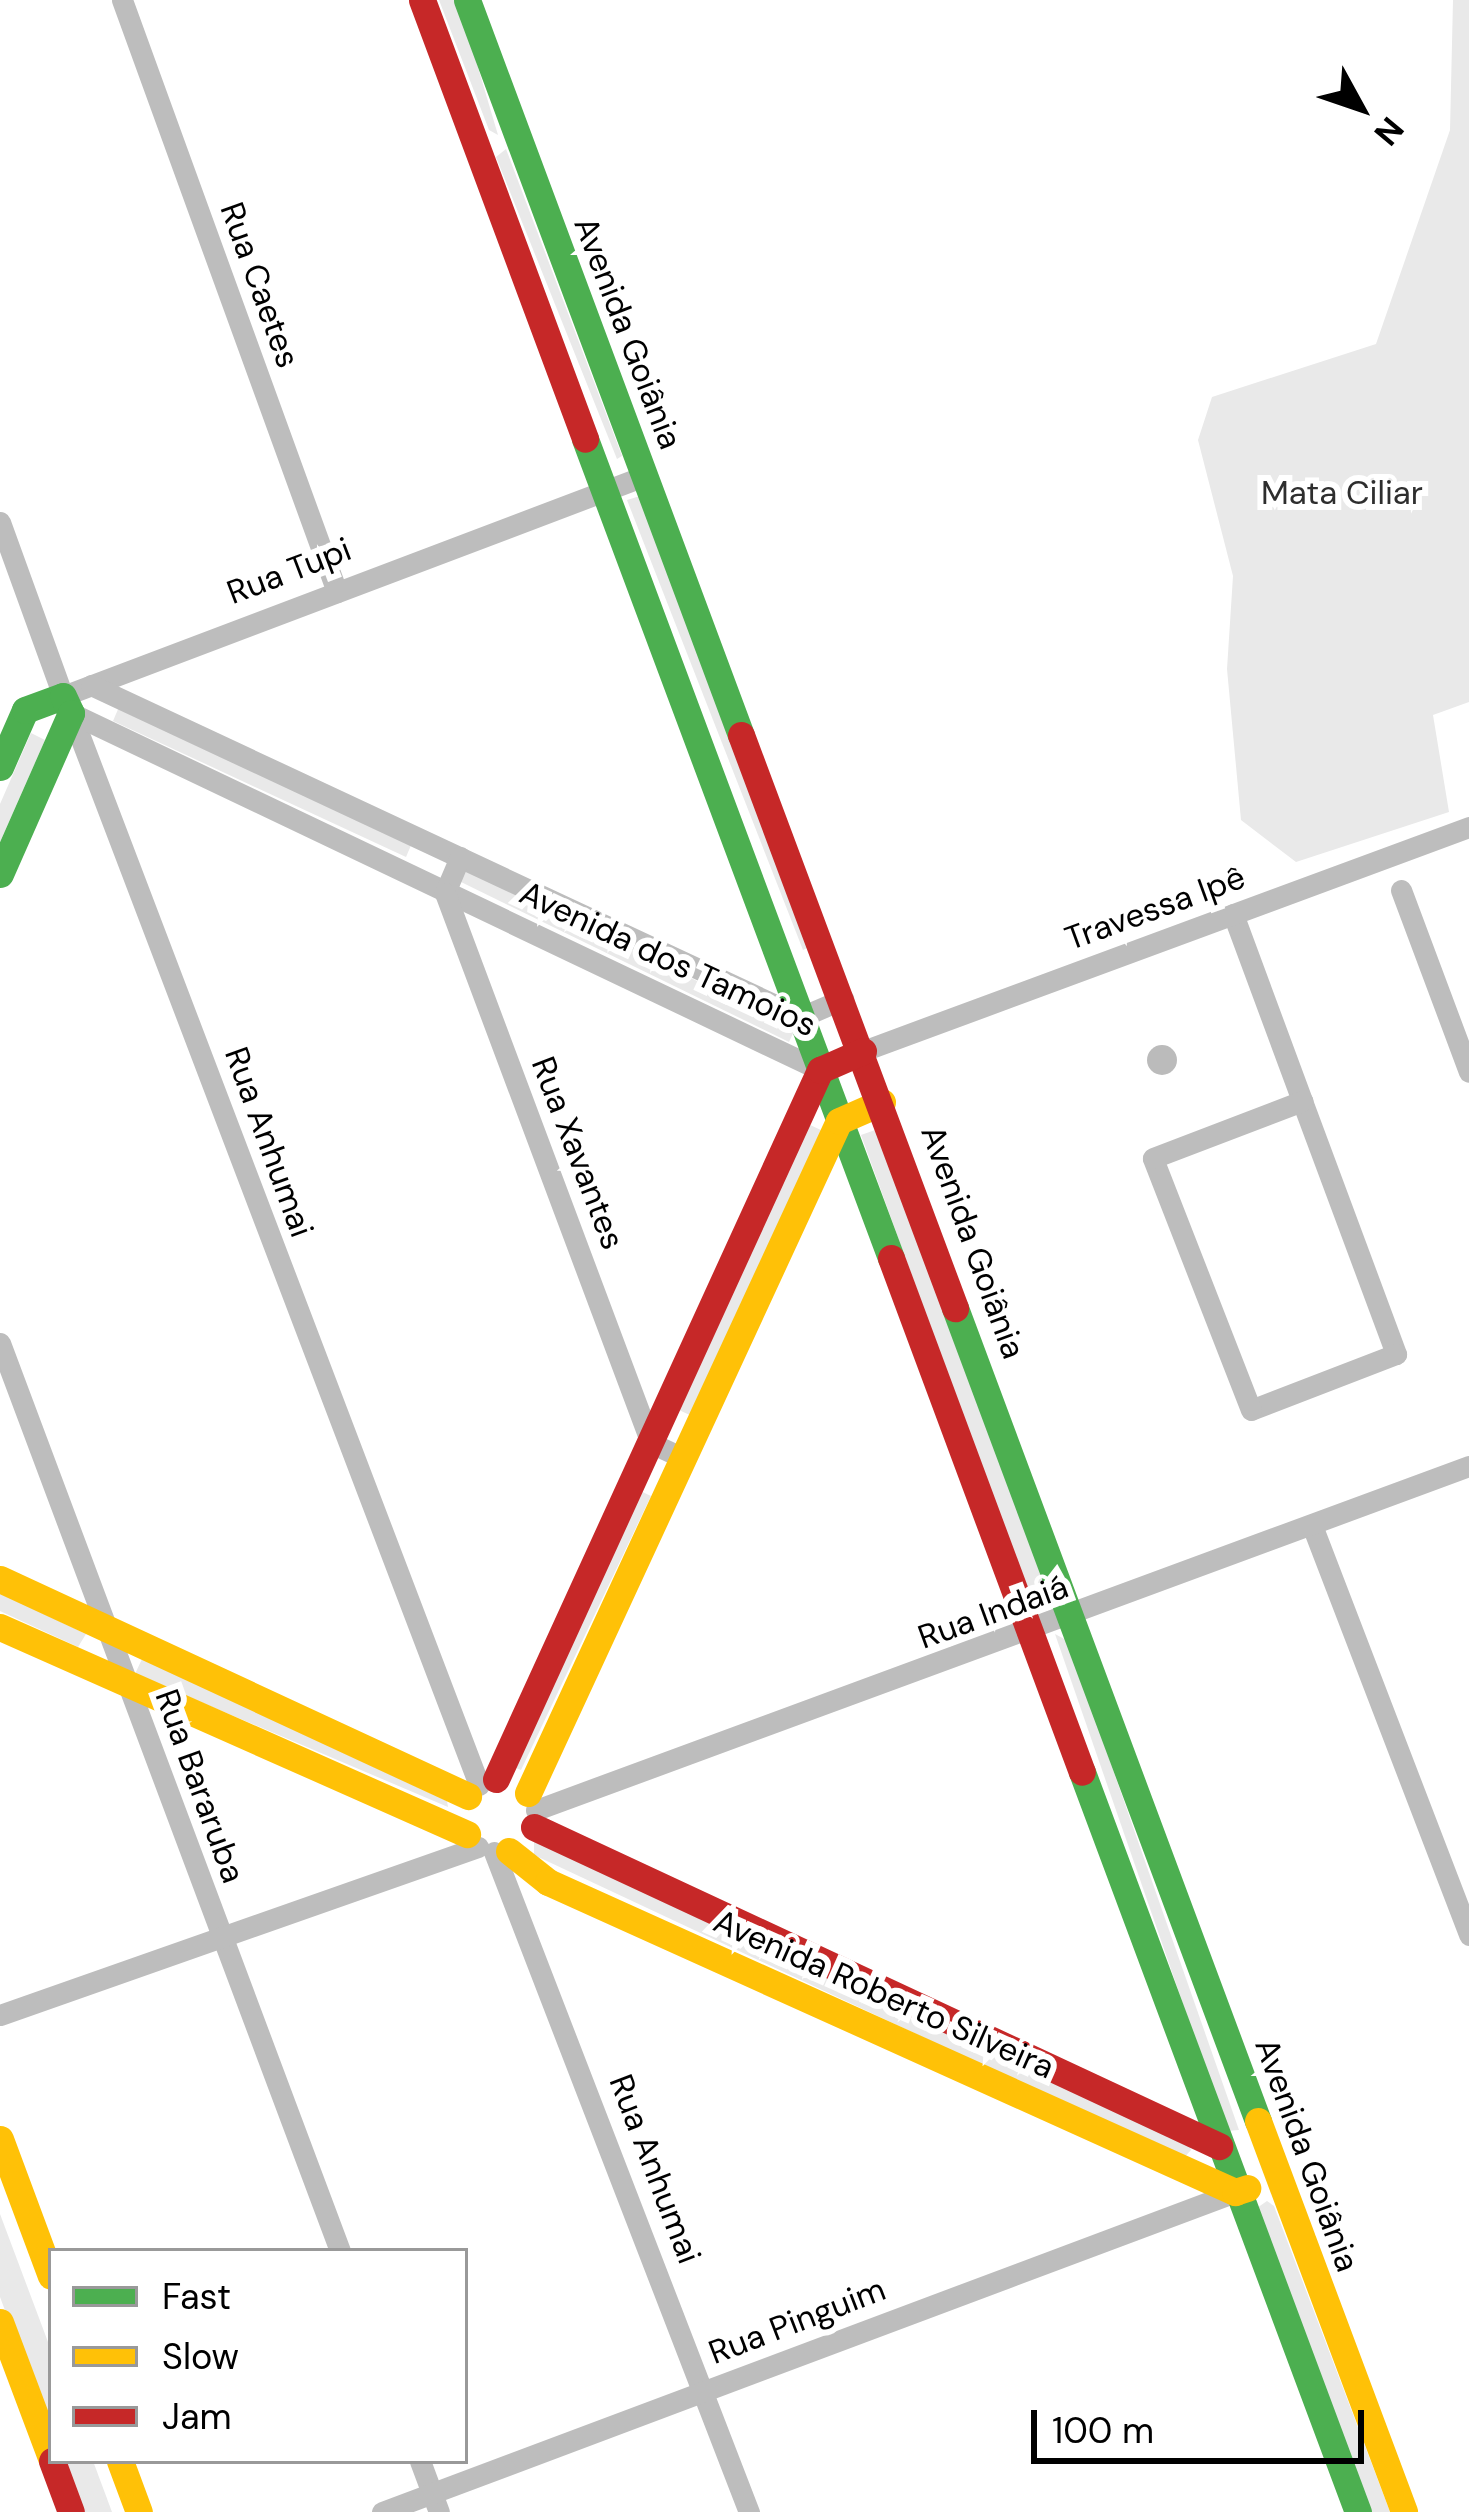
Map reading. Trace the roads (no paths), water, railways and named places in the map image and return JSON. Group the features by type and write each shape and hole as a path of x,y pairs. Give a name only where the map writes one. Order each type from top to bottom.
{"street":[{"name":"Rua Caetes","path":"122,0 337,592"},
{"path":"422,0 1358,2512"},
{"name":"Avenida Goiânia","path":"467,0 1074,1618 1275,2177 1404,2512"},
{"path":"478,151 515,138"},
{"name":"Rua Tupi","path":"12,715 67,705 91,685 644,476"},
{"name":"Rua Anhumai","path":"0,521 481,1786"},
{"name":"Avenida dos Tamoios","path":"91,685 801,1017"},
{"path":"0,874 67,705"},
{"name":"Avenida dos Tamoios","path":"67,705 445,893 820,1070 651,1443 481,1786"},
{"path":"0,767 12,715"},
{"name":"Travessa Ipê","path":"863,1051 1469,827"},
{"path":"445,893 460,856"},
{"path":"1401,890 1469,1072"},
{"name":"Rua Xavantes","path":"445,893 651,1443"},
{"path":"1233,914 1303,1101 1396,1354 1251,1410 1153,1158 1303,1101"},
{"path":"801,1017 843,998"},
{"path":"820,1070 863,1051"},
{"path":"0,2015 220,1934 487,1846 532,1810 681,1457 838,1121 882,1102"},
{"name":"Rua Bararuba","path":"0,1343 339,2248"},
{"path":"651,1443 681,1457"},
{"name":"Rua Indaiá","path":"532,1810 1028,1636 1469,1466"},
{"path":"1313,1528 1462,1896 1469,1935"},
{"path":"0,1579 107,1629 481,1786 487,1846"},
{"name":"Avenida Roberto Silveira","path":"0,1627 487,1846 548,1882 1235,2192"},
{"name":"Avenida Roberto Silveira","path":"481,1786 1219,2146"},
{"name":"Rua Anhumai","path":"487,1846 749,2512"},
{"path":"1219,2146 1259,2133"},
{"path":"0,2139 48,2268"},
{"path":"1235,2192 1275,2177"},
{"name":"Rua Pinguim","path":"382,2512 436,2503 703,2391 1235,2192"},
{"path":"0,2322 48,2452"},
{"path":"53,2464 71,2512"},
{"path":"121,2464 139,2512"},
{"path":"421,2464 436,2503"}],"park label":[{"name":"Mata Ciliar","path":"1342,493"}]}
